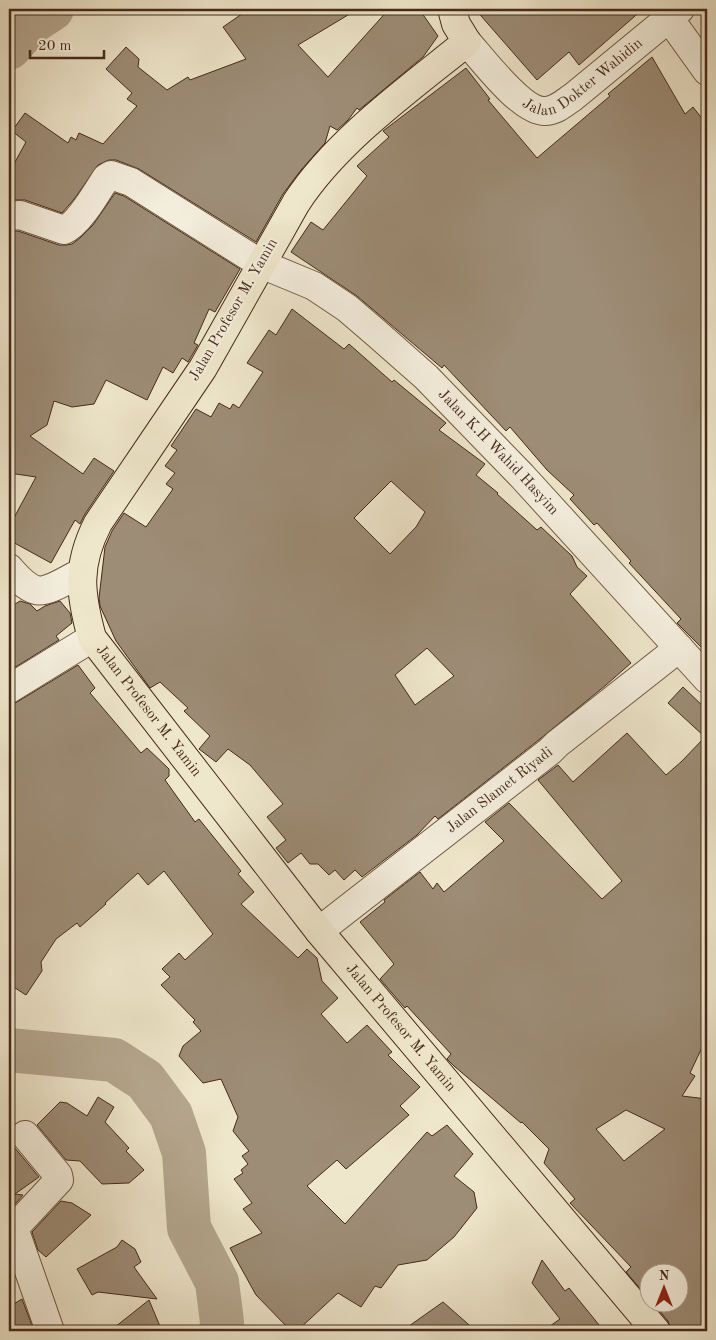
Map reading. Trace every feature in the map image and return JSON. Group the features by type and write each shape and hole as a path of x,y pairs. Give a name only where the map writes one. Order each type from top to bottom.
{"main road":[{"path":"452,9 456,24 467,42"},
{"name":"Jalan Profesor M. Yamin","path":"467,42 393,102 323,166 308,183 260,264 203,368 98,523 90,540 82,572 82,591 92,638 319,931 656,1331"}],"street":[{"name":"Jalan Dokter Wahidin","path":"467,42 507,87 533,109 554,110 573,97 675,13"},
{"path":"675,13 707,71"},
{"name":"Jalan K.H Wahid Hasyim","path":"9,216 20,215 64,230 77,219 106,178 117,175 260,264 314,286 347,308 426,377 539,493 707,679"},
{"path":"9,568 29,587 37,591 46,590 82,572"},
{"path":"9,689 92,638"},
{"name":"Jalan Slamet Riyadi","path":"319,931 550,752 557,744 679,648"},
{"path":"25,1135 58,1175 59,1180 17,1226 15,1231 17,1263 42,1303 50,1331"}],"building":[{"path":"249,9 358,9 298,45 328,77 389,9 419,9 438,36 423,57 359,110 357,108 337,130 330,126 325,143 283,194 256,242 139,169 116,160 109,160 98,165 62,213 25,200 9,200 9,173 26,142 12,131 25,113 68,143 71,137 76,140 79,133 103,144 137,106 127,99 132,93 106,69 126,47 139,59 138,67 167,90 188,77 190,80 246,59 223,27"},
{"path":"475,9 643,9 579,65 569,52 537,80"},
{"path":"652,57 685,114 693,107 707,125 707,653 677,623 681,619 629,563 631,561 597,523 594,525 570,499 574,495 547,470 510,427 506,431 444,365 442,368 357,296 291,252 311,222 323,230 367,176 357,166 389,137 383,131 466,68 490,99 488,100 537,158 610,96 608,94"},
{"path":"115,193 124,196 240,269 215,312 209,309 194,343 198,345 188,362 182,358 173,373 163,367 147,400 106,380 94,404 72,407 54,401 47,425 30,436 83,474 94,458 114,471 80,524 75,520 51,563 9,540 9,527 36,477 9,473 9,231 18,231 59,245 72,244 93,225"},
{"path":"292,309 344,349 349,344 392,382 394,380 446,423 439,430 485,464 476,475 537,530 541,527 572,556 577,567 587,576 570,594 631,663 540,739 438,819 435,816 417,835 362,877 355,870 344,880 335,870 329,875 318,864 310,864 301,853 288,863 276,848 286,840 267,817 283,804 250,765 228,749 216,762 199,749 210,736 184,711 188,708 160,682 150,688 116,641 100,606 99,598 105,547 112,531 124,513 146,527 173,489 166,484 175,473 165,466 177,450 171,446 196,409 211,417 219,403 230,409 233,404 239,408 263,372 247,363 269,330 276,335","holes":["391,481 425,512 416,527 390,554 354,518","427,648 454,676 415,705 395,675"]},
{"path":"20,601 30,604 37,611 60,601 70,613 72,623 56,636 59,640 9,671 9,608"},
{"path":"78,665 95,688 90,693 141,753 147,748 169,769 169,776 165,780 195,822 199,819 241,871 238,874 254,892 241,904 298,958 307,949 317,958 322,981 338,998 321,1014 347,1043 367,1025 392,1052 388,1055 420,1087 400,1106 409,1115 346,1169 337,1160 307,1186 345,1224 427,1132 432,1136 447,1125 473,1154 454,1176 474,1192 477,1208 454,1237 427,1260 398,1265 381,1288 375,1286 361,1307 338,1293 297,1331 291,1331 256,1295 230,1248 262,1233 243,1209 252,1203 234,1179 243,1173 241,1170 248,1164 242,1156 249,1151 233,1131 238,1117 221,1079 203,1083 179,1056 183,1046 201,1031 193,1022 195,1020 161,985 170,977 162,969 179,953 185,960 213,934 164,871 148,885 138,873 80,927 77,923 56,939 41,962 42,971 26,995 9,984 9,705"},
{"path":"683,687 707,710 707,1037 690,1073 695,1076 682,1096 707,1099 707,1331 671,1331 668,1321 660,1312 688,1312 688,1262 638,1262 638,1286 626,1272 631,1267 570,1203 575,1199 544,1163 549,1149 522,1122 447,1059 451,1054 407,1006 405,1008 380,979 394,964 360,922 385,902 384,900 420,872 433,889 437,883 444,892 504,841 485,822 509,803 602,899 622,881 538,780 558,765 573,782 627,733 666,775 705,737 668,703","holes":["626,1110 665,1129 624,1161 596,1129"]},
{"path":"98,1097 114,1107 105,1122 129,1148 126,1151 144,1170 129,1183 102,1184 80,1161 66,1160 37,1125 60,1102 67,1103 87,1116"},
{"path":"14,1147 39,1177 15,1194 23,1195 9,1211 9,1153"},
{"path":"61,1201 72,1203 91,1215 46,1257 38,1250 32,1232"},
{"path":"122,1240 135,1249 141,1262 134,1267 157,1299 98,1292 92,1295 77,1269 117,1247"},
{"path":"542,1260 565,1291 569,1288 604,1331 543,1331 560,1319 532,1283"},
{"path":"22,1299 34,1331 9,1331 9,1307"},
{"path":"149,1300 162,1331 110,1331"},
{"path":"443,1302 476,1331 402,1331"}],"waterway":[{"path":"9,48 32,22 52,9"},
{"path":"9,1050 114,1060 145,1080 171,1115 184,1153 189,1228 217,1282 222,1322 221,1331"}]}
